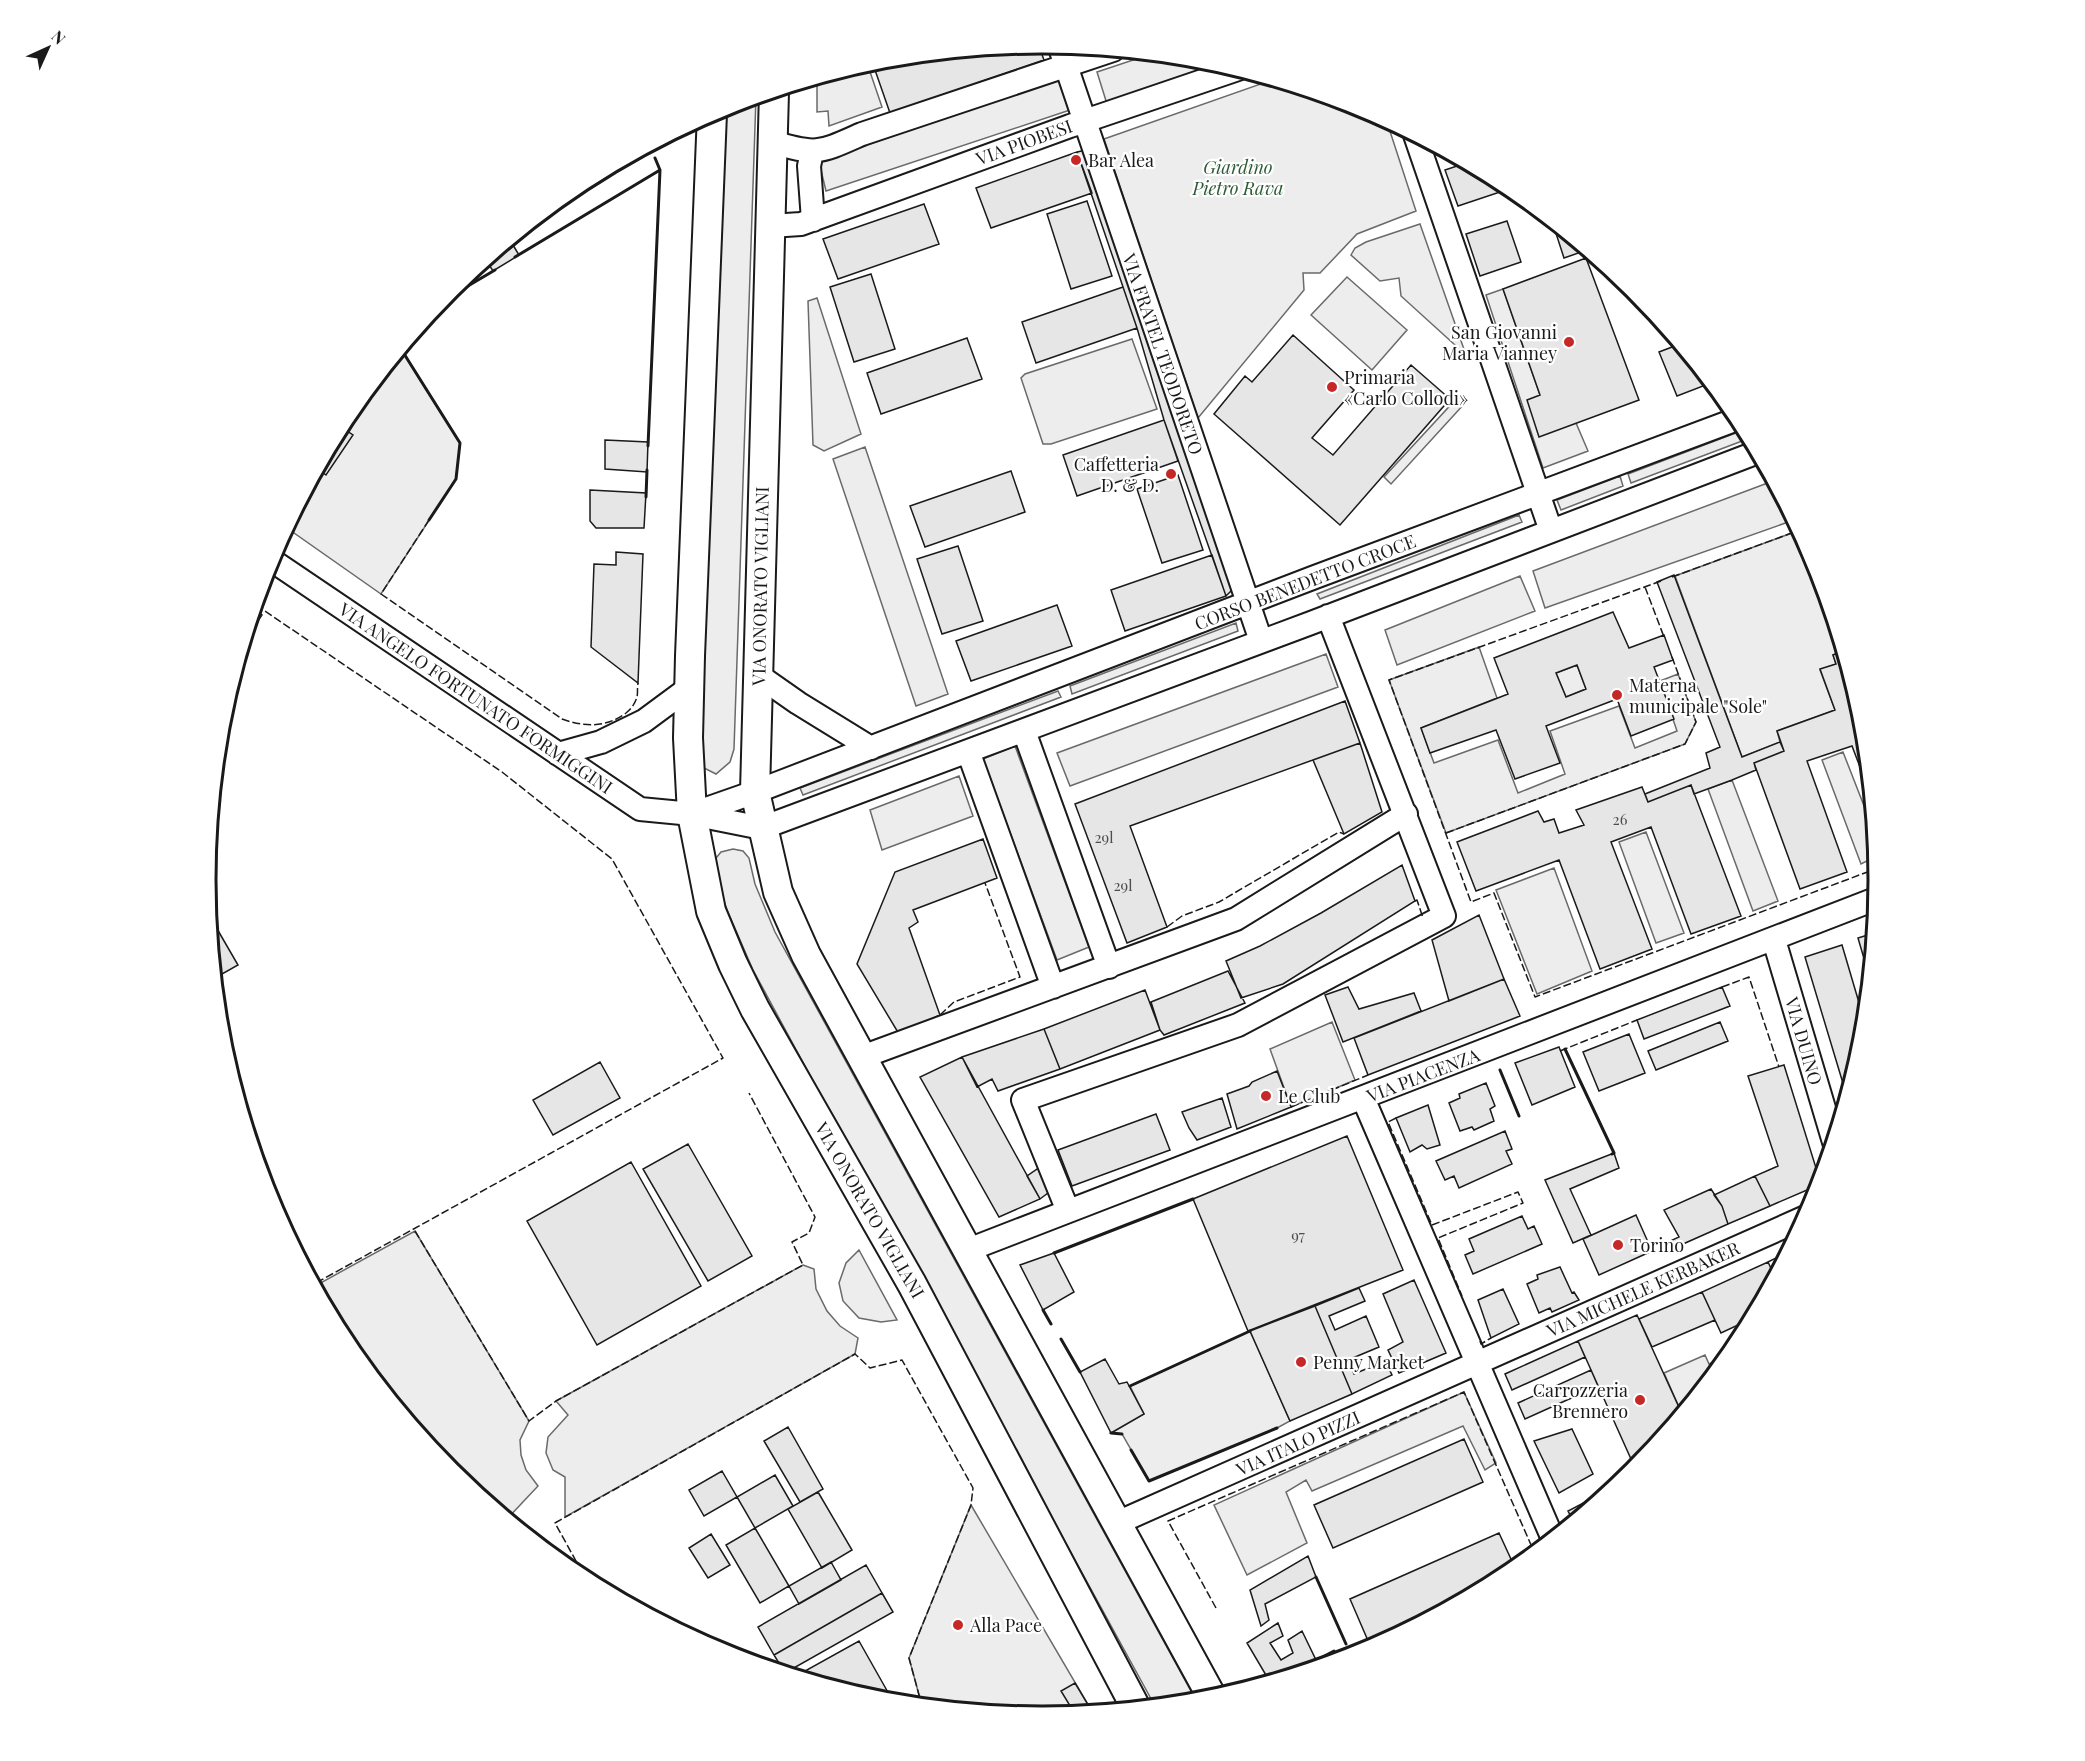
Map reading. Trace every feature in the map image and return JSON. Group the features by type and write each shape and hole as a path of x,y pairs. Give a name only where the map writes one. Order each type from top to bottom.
{"main road":[{"name":"VIA ONORATO VIGLIANI","path":"774,99 755,792 778,892 806,955 1208,1690"},
{"name":"VIA ONORATO VIGLIANI","path":"712,123 688,738 692,814 711,911 755,1009 912,1284 1133,1702"}],"street":[{"name":"VIA FRATEL TEODORETO","path":"1063,56 1261,642"},
{"path":"773,142 812,152 824,150 1063,56"},
{"name":"VIA PIOBESI","path":"770,226 801,224 813,220 1084,121 1222,74"},
{"path":"1418,145 1551,531"},
{"path":"812,152 808,166 813,220"},
{"name":"CORSO BENEDETTO CROCE","path":"692,814 1730,422"},
{"path":"692,814 762,828 1261,642 1751,455"},
{"name":"VIA ANGELO FORTUNATO FORMIGGINI","path":"279,565 640,809 692,814"},
{"path":"1068,1211 1023,1100 1238,1025 1444,916 1328,616"},
{"path":"758,675 798,703 871,748"},
{"path":"558,754 601,742 644,722 690,687"},
{"path":"1024,730 1109,967"},
{"path":"968,751 1053,987"},
{"path":"862,1058 1236,919 1406,814"},
{"name":"VIA PIACENZA","path":"968,1250 1868,902"},
{"name":"VIA DUINO","path":"1774,940 1830,1129"},
{"path":"1363,1098 1550,1532"},
{"name":"VIA MICHELE KERBAKER","path":"1478,1362 1795,1222"},
{"name":"VIA ITALO PIZZI","path":"1117,1523 1478,1362"}],"shaded area":[{"path":"1134,60 1204,70 1107,104 1097,72"},
{"path":"870,72 882,107 829,126 828,111 817,112 817,86"},
{"path":"1060,77 1070,110 826,191 819,162"},
{"name":"Giardino Pietro Rava","path":"1261,84 1308,98 1390,131 1416,211 1357,234 1320,273 1303,273 1304,290 1198,418 1104,139"},
{"path":"756,106 734,749 730,762 716,774 702,767 695,753 722,119"},
{"path":"1420,224 1466,355 1401,296 1399,278 1380,281 1351,255 1355,248 1366,242"},
{"path":"1347,277 1407,330 1372,370 1311,315"},
{"path":"1503,289 1540,395 1576,423 1588,451 1543,468 1486,295"},
{"path":"817,298 861,434 824,451 813,445 808,301"},
{"path":"1132,339 1157,409 1051,444 1043,444 1021,378 1025,374"},
{"path":"405,355 460,443 456,479 381,594 293,532 327,467 355,421"},
{"path":"1459,396 1465,403 1391,484 1384,477"},
{"path":"1737,432 1742,441 1631,483 1628,474"},
{"path":"865,447 948,694 916,706 833,459"},
{"path":"1620,476 1623,486 1561,510 1557,500"},
{"path":"1767,483 1787,522 1545,608 1533,571"},
{"path":"1519,515 1522,522 1320,599 1317,594"},
{"path":"1792,533 1825,615 1837,653 1833,655 1836,664 1820,670 1835,710 1777,731 1780,742 1742,757 1675,576"},
{"path":"1520,576 1535,611 1397,665 1385,630"},
{"path":"1236,623 1238,631 1072,694 1070,686"},
{"path":"1479,647 1497,698 1421,728 1434,763 1498,740 1518,793 1565,774 1550,731 1619,706 1635,748 1677,731 1660,681 1678,674 1696,722 1685,744 1446,833 1389,680"},
{"path":"1326,654 1338,687 1070,786 1057,753"},
{"path":"1577,665 1586,689 1566,697 1556,673"},
{"path":"1058,691 1061,697 803,795 800,788"},
{"path":"1015,746 1089,947 1057,960 983,759"},
{"path":"1843,752 1865,810 1868,860 1861,864 1822,760"},
{"path":"959,776 973,816 882,850 870,810"},
{"path":"1732,780 1778,901 1753,911 1708,789"},
{"path":"1646,832 1684,933 1656,943 1619,842"},
{"path":"733,849 743,851 749,858 755,884 775,932 1192,1693 1152,1700 753,970 727,910 713,868 721,852"},
{"path":"1554,868 1592,971 1537,994 1496,890"},
{"path":"1332,1022 1355,1080 1291,1107 1270,1049"},
{"path":"415,1231 529,1421 520,1440 521,1455 526,1470 538,1486 512,1514 458,1465 387,1384 355,1340 321,1283"},
{"path":"859,1250 897,1320 881,1322 859,1318 843,1301 839,1283 846,1263"},
{"path":"803,1265 814,1269 816,1289 827,1311 840,1326 858,1338 855,1354 565,1517 565,1477 553,1470 546,1453 548,1437 568,1415 556,1401"},
{"name":"Penny Market","path":"1250,1331 1290,1421 1149,1481 1122,1434 1111,1433 1144,1414 1130,1386"},
{"path":"1705,1355 1709,1364 1714,1362 1679,1407 1664,1373"},
{"path":"1464,1392 1496,1463 1485,1470 1463,1426 1312,1491 1306,1480 1286,1492 1307,1543 1247,1575 1214,1505"},
{"path":"971,1505 1088,1705 1042,1707 988,1705 920,1697 909,1658"}],"building":[{"path":"1042,54 1044,60 890,113 875,71 935,61 988,56"},
{"path":"1086,150 1234,588 1226,596 1164,420 1137,328 1077,152"},
{"path":"1077,152 1092,193 991,228 976,188"},
{"path":"1457,166 1500,192 1458,206 1445,170"},
{"path":"1087,201 1112,276 1071,289 1047,214"},
{"path":"924,204 939,244 838,279 823,239"},
{"path":"1507,221 1521,262 1480,276 1466,234"},
{"path":"1556,233 1579,253 1564,258"},
{"path":"514,246 519,255 493,271 490,266"},
{"name":"San Giovanni Maria Vianney","path":"1586,258 1639,400 1539,437 1527,400 1540,395 1503,289"},
{"path":"871,274 895,349 854,362 830,287"},
{"path":"1123,287 1137,328 1036,363 1022,322"},
{"name":"Primaria «Carlo Collodi»","path":"1293,335 1354,390 1312,438 1333,455 1411,365 1450,399 1340,525 1214,414 1245,376 1252,382"},
{"path":"967,338 982,379 881,414 867,373"},
{"path":"1673,347 1704,386 1677,396 1659,352"},
{"path":"1164,420 1178,461 1077,496 1063,455"},
{"path":"348,432 353,435 326,475 324,473"},
{"path":"605,440 648,442 647,472 605,469"},
{"path":"1011,471 1025,512 925,547 910,506"},
{"path":"1178,475 1203,550 1162,563 1137,489"},
{"path":"590,490 646,493 644,528 596,528 590,521"},
{"path":"958,546 983,621 942,634 917,559"},
{"path":"616,552 643,554 638,683 591,647 594,564 616,565"},
{"path":"1212,555 1226,596 1125,631 1111,590"},
{"path":"1674,575 1742,757 1780,742 1784,751 1754,763 1756,770 1732,780 1694,794 1691,785 1648,802 1645,794 1710,768 1706,753 1720,747 1657,582"},
{"path":"1057,605 1072,646 971,681 956,641"},
{"name":"Materna municipale \"Sole\"","path":"1613,612 1629,648 1664,635 1673,660 1654,667 1674,719 1631,736 1617,699 1546,726 1560,763 1515,779 1496,730 1430,753 1421,728 1508,694 1494,658","holes":["1577,665 1586,689 1566,697 1556,673"]},
{"path":"1837,653 1841,667 1862,772 1852,746 1807,761 1847,872 1800,889 1754,763 1784,751 1777,731 1835,710 1820,669 1836,664 1833,655"},
{"path":"1345,701 1360,743 1130,826 1167,927 1127,943 1075,804"},
{"path":"1360,743 1382,812 1344,834 1313,760"},
{"path":"1691,785 1741,916 1691,934 1651,827 1611,842 1652,949 1600,969 1559,860 1476,891 1457,842 1538,811 1544,822 1554,819 1559,833 1584,825 1576,810 1642,787 1648,802"},
{"path":"983,839 997,878 913,910 918,922 909,928 940,1015 899,1034 857,964 895,872"},
{"path":"1402,865 1415,901 1283,984 1241,998 1226,961 1260,946 1321,913"},
{"path":"1479,915 1504,979 1449,1001 1432,940"},
{"path":"218,930 238,965 222,974"},
{"path":"1867,935 1865,961 1858,938"},
{"path":"1842,945 1859,1004 1853,1042 1844,1079 1842,1080 1805,957"},
{"path":"1228,971 1245,1003 1164,1035 1160,1030 1151,1002"},
{"path":"1504,979 1520,1016 1368,1075 1354,1038"},
{"path":"1348,987 1359,1009 1414,993 1421,1011 1343,1042 1325,995"},
{"path":"1722,987 1730,1006 1644,1039 1637,1020"},
{"path":"1145,990 1160,1030 1060,1069 1044,1029"},
{"path":"1720,1022 1728,1041 1656,1070 1648,1051"},
{"path":"1044,1029 1060,1069 998,1091 992,1079 977,1087 962,1057"},
{"path":"1629,1034 1645,1073 1599,1091 1583,1052"},
{"path":"1559,1047 1575,1087 1532,1105 1515,1063"},
{"path":"962,1057 1040,1199 999,1217 920,1077"},
{"path":"600,1062 620,1098 553,1135 533,1100"},
{"path":"1784,1065 1816,1169 1809,1189 1770,1206 1755,1176 1778,1166 1748,1076"},
{"path":"1277,1071 1291,1107 1237,1129 1227,1094 1249,1086 1252,1082"},
{"path":"1486,1083 1495,1106 1490,1109 1494,1121 1474,1130 1472,1127 1460,1131 1449,1103 1460,1098 1459,1094"},
{"path":"1222,1098 1231,1127 1197,1140 1182,1112"},
{"path":"1428,1105 1440,1145 1427,1149 1422,1145 1410,1152 1396,1118"},
{"path":"1156,1114 1170,1150 1072,1186 1058,1150"},
{"path":"1505,1131 1512,1149 1506,1151 1512,1164 1459,1188 1454,1176 1445,1180 1436,1161"},
{"path":"1347,1136 1403,1270 1248,1331 1193,1199"},
{"path":"688,1144 752,1256 708,1281 643,1169"},
{"path":"1614,1153 1619,1168 1570,1189 1591,1235 1573,1243 1545,1180"},
{"path":"631,1162 701,1286 597,1345 527,1221"},
{"path":"1046,1163 1056,1187 1040,1199 1027,1176"},
{"path":"1755,1176 1770,1206 1728,1224 1722,1206 1714,1195"},
{"path":"1711,1189 1722,1206 1728,1224 1683,1244 1684,1248 1673,1253 1668,1242 1679,1237 1664,1210"},
{"name":"Torino","path":"1636,1215 1652,1251 1599,1275 1583,1239"},
{"path":"1522,1216 1528,1229 1534,1226 1542,1244 1473,1274 1465,1255 1474,1251 1469,1239"},
{"path":"1054,1253 1074,1292 1043,1310 1020,1265"},
{"path":"1768,1262 1771,1269 1740,1324 1721,1333 1702,1292"},
{"path":"1560,1267 1572,1293 1574,1292 1579,1300 1552,1312 1550,1308 1539,1313 1527,1284 1538,1279 1537,1275"},
{"path":"1414,1280 1446,1353 1399,1373 1388,1350 1403,1342 1383,1294"},
{"path":"1359,1288 1365,1301 1329,1316 1335,1330 1366,1316 1379,1347 1348,1360 1354,1374 1385,1361 1392,1375 1352,1394 1315,1306"},
{"path":"1503,1289 1519,1324 1491,1338 1478,1300"},
{"path":"1702,1292 1715,1320 1652,1347 1639,1319"},
{"name":"Penny Market","path":"1315,1306 1352,1394 1290,1421 1250,1331"},
{"name":"Carrozzeria Brennero","path":"1637,1315 1679,1407 1631,1459 1578,1341"},
{"path":"1578,1341 1585,1357 1512,1390 1505,1374"},
{"path":"1105,1359 1119,1384 1127,1382 1144,1414 1111,1433 1080,1372"},
{"path":"1591,1370 1598,1386 1525,1419 1518,1403"},
{"path":"788,1427 823,1489 800,1502 764,1441"},
{"path":"1572,1429 1593,1474 1559,1493 1534,1441"},
{"path":"1464,1439 1483,1482 1333,1548 1314,1505"},
{"path":"722,1471 737,1497 704,1516 689,1490"},
{"path":"775,1475 793,1506 755,1528 737,1497"},
{"path":"818,1492 852,1550 822,1568 788,1509"},
{"path":"1589,1500 1571,1516 1568,1511"},
{"path":"755,1528 789,1586 760,1603 726,1545"},
{"path":"1499,1533 1512,1561 1456,1596 1408,1622 1368,1640 1350,1599"},
{"path":"711,1534 730,1565 708,1578 689,1548"},
{"path":"1308,1556 1316,1577 1265,1604 1269,1620 1261,1626 1250,1590"},
{"path":"831,1562 841,1580 799,1604 789,1586"},
{"path":"866,1565 882,1593 774,1655 758,1627"},
{"path":"882,1593 893,1612 794,1668 779,1664 774,1655"},
{"path":"1278,1623 1283,1636 1270,1643 1281,1660 1293,1653 1288,1640 1302,1631 1316,1660 1266,1676 1247,1643"},
{"path":"859,1641 888,1692 829,1679 804,1671"},
{"path":"1075,1683 1088,1705 1070,1706 1061,1691"}],"fence":[{"path":"429,520 381,594 562,719 578,724 595,725 618,718 634,704 638,683"},
{"path":"1672,577 1792,533"},
{"path":"1661,581 1389,680 1471,902 1494,893 1535,997 1869,872"},
{"path":"1645,587 1664,637"},
{"path":"262,609 502,772 612,859 723,1058 320,1281"},
{"path":"1446,833 1685,744 1696,722 1672,657"},
{"path":"1167,927 1182,916 1219,902 1339,832 1344,834"},
{"path":"940,1015 954,1002 1020,977 985,883"},
{"path":"1415,901 1417,900 1423,918"},
{"path":"1722,987 1749,977 1779,1067"},
{"path":"1560,1051 1637,1020"},
{"path":"1291,1107 1368,1075"},
{"path":"415,1231 529,1421 556,1401 803,1265 792,1242 809,1233 815,1217 749,1093"},
{"path":"1396,1118 1388,1122 1432,1225 1518,1192 1523,1203 1438,1238 1462,1296"},
{"path":"1768,1262 1778,1257"},
{"path":"1480,1341 1481,1344 1491,1338"},
{"path":"578,1564 555,1523 855,1354 870,1368 902,1360 973,1488 971,1505 909,1658 920,1697"},
{"path":"1216,1608 1168,1521 1464,1392 1532,1546"}],"wall":[{"path":"515,257 660,170 655,158"},
{"path":"648,446 660,170"},
{"path":"470,284 495,270"},
{"path":"405,355 460,443 456,479 429,520"},
{"path":"646,497 647,470"},
{"path":"1565,1049 1614,1153 1612,1154"},
{"path":"1500,1070 1519,1116"},
{"path":"1054,1253 1193,1199"},
{"path":"1043,1310 1051,1324"},
{"path":"1130,1386 1250,1331"},
{"path":"1061,1339 1080,1372"},
{"path":"1131,1450 1149,1481 1277,1428"},
{"path":"1111,1433 1122,1434"},
{"path":"1316,1577 1346,1644"},
{"path":"1319,1659 1334,1651"}],"place":[{"name":"Bar Alea","path":"1076,160"},
{"name":"San Giovanni Maria Vianney","path":"1569,342"},
{"name":"Primaria «Carlo Collodi»","path":"1332,387"},
{"name":"Caffetteria D. & D.","path":"1171,474"},
{"name":"Materna municipale \"Sole\"","path":"1617,695"},
{"name":"Le Club","path":"1266,1096"},
{"name":"Torino","path":"1618,1245"},
{"name":"Penny Market","path":"1301,1362"},
{"name":"Carrozzeria Brennero","path":"1640,1400"},
{"name":"Alla Pace","path":"958,1625"}]}
